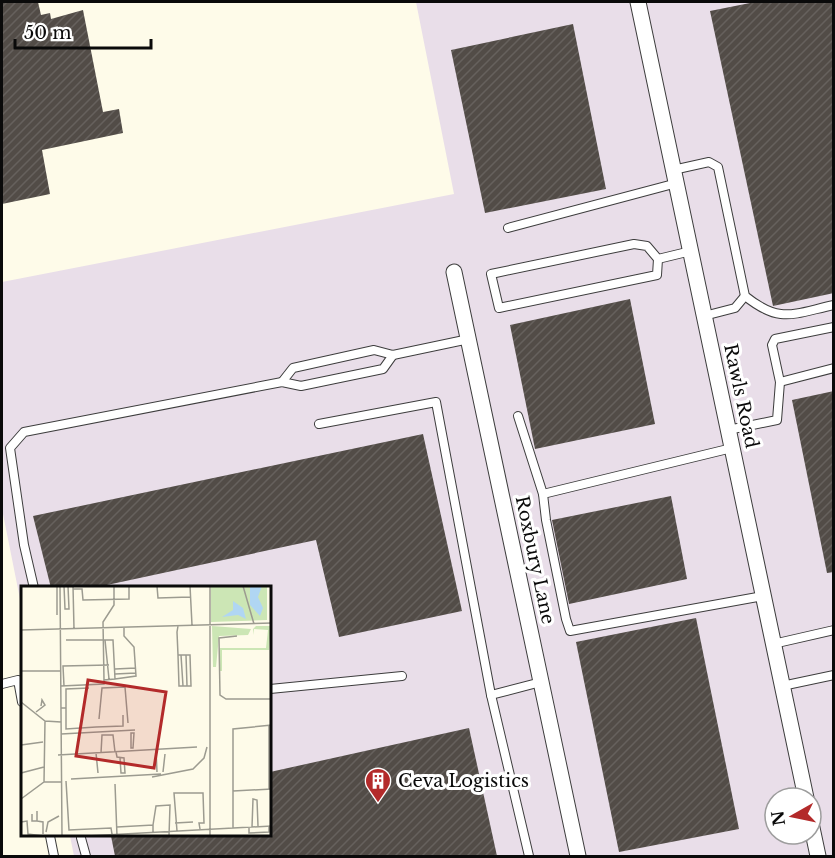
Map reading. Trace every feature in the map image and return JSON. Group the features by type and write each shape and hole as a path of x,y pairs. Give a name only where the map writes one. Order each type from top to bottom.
{"street":[{"name":"Rawls Road","path":"640,2 803,786"},
{"name":"Roxbury Lane","path":"454,272 578,856"}],"lane":[{"path":"508,228 675,176 709,162 718,167 745,296 761,309 779,316 834,305"},
{"path":"634,244 647,246 658,259 657,275 500,308 491,274 634,244"},
{"path":"658,259 691,250"},
{"path":"704,316 735,308 745,296"},
{"path":"728,430 777,420 780,382 772,345 775,339 834,327"},
{"path":"282,382 293,368 374,350 393,355 469,339"},
{"path":"34,586 24,545 10,448 24,432 282,382 301,386 383,369 393,355"},
{"path":"780,382 834,368"},
{"path":"319,424 436,402 491,695 529,856"},
{"path":"518,416 543,494 546,520 570,631 763,596"},
{"path":"543,494 732,448"},
{"path":"773,644 834,630"},
{"path":"782,686 834,675"},
{"path":"272,689 402,676"},
{"path":"2,684 18,680 21,696"},
{"path":"491,695 541,682"},
{"path":"50,837 54,856"},
{"path":"81,838 86,856"}],"shaded area":[{"path":"416,2 833,2 833,856 74,856 70,837 272,837 272,586 21,586 21,604 2,509 2,282 454,194"}],"building":[{"path":"2,2 38,2 41,15 50,13 51,19 83,10 103,112 119,109 123,133 42,150 50,194 2,204"},
{"path":"755,2 834,2 834,293 773,306 710,11"},
{"path":"573,24 606,189 485,213 451,50"},
{"path":"630,299 655,424 535,449 510,325"},
{"path":"834,391 834,572 827,573 792,400"},
{"path":"423,434 462,611 339,637 316,540 102,586 50,586 33,516"},
{"path":"671,496 687,579 569,604 552,520"},
{"path":"696,618 739,829 619,852 576,642"},
{"name":"Ceva Logistics","path":"469,728 497,856 115,856 111,837 272,837 272,772"}],"place":[{"name":"Ceva Logistics","path":"378,804"}]}
